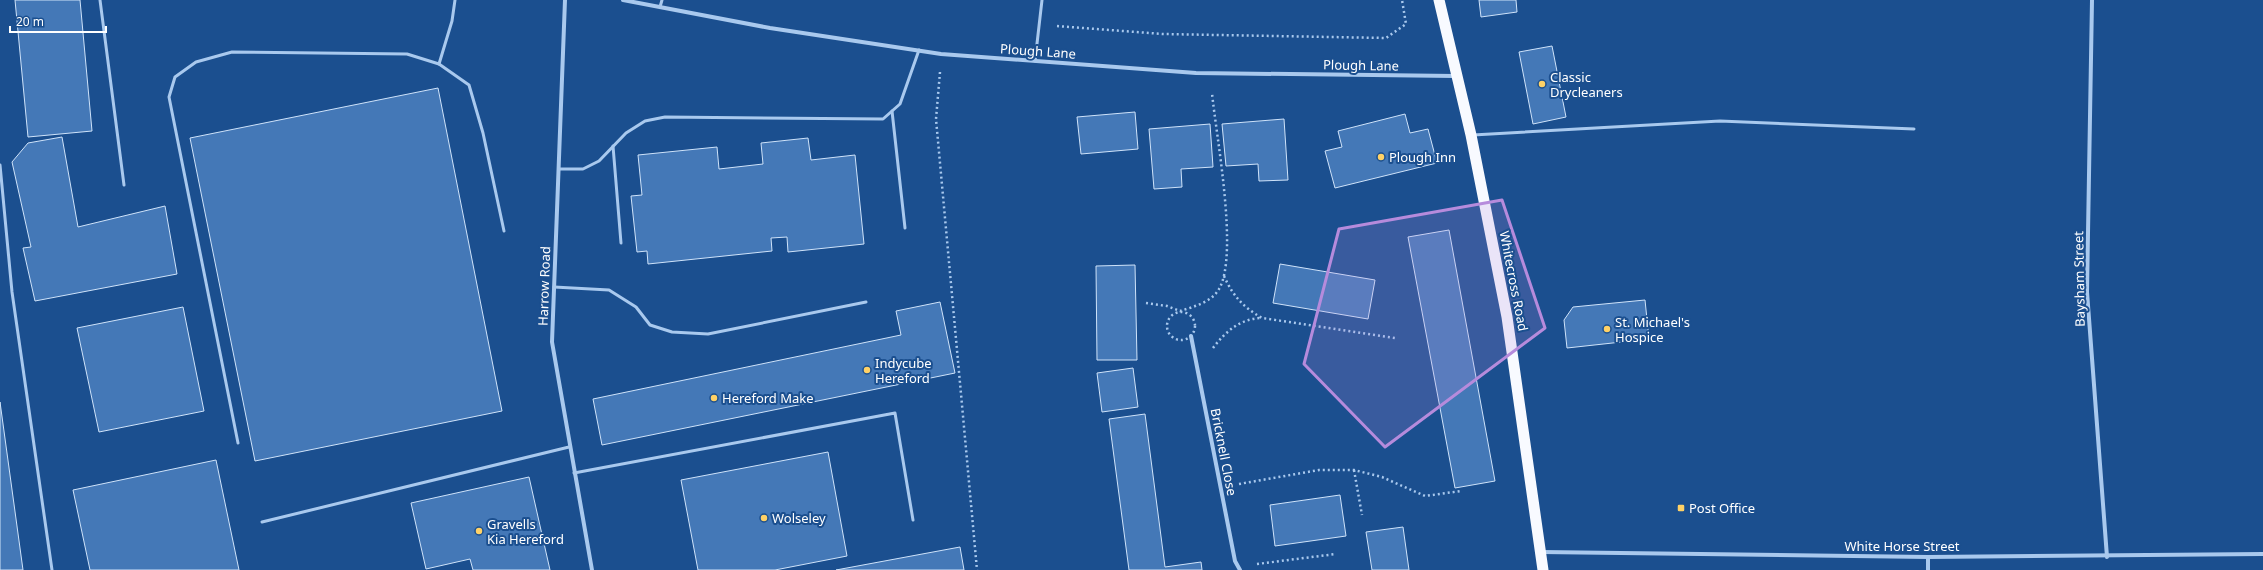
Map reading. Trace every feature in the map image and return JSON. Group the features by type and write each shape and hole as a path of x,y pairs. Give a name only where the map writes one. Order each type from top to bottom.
{"highway":[{"name":"Whitecross Road","path":"1439,0 1471,135 1508,317 1543,570"}],"street":[{"name":"Harrow Road","path":"566,0 552,342 592,570"},
{"name":"Plough Lane","path":"623,0 770,28 941,54 1210,73 1456,76"},
{"name":"Baysham Street","path":"2092,0 2087,292 2107,557"},
{"name":"Bricknell Close","path":"1191,336 1235,561 1239,568"},
{"name":"White Horse Street","path":"1541,552 2107,557 2263,554"},
{"path":"1928,556 1928,570"}],"lane":[{"path":"100,0 124,185"},
{"path":"439,64 452,21 455,0"},
{"path":"660,7 662,0"},
{"path":"1035,61 1042,0"},
{"path":"559,169 583,169 599,161 626,132 645,121 665,117 883,119 900,104 919,50"},
{"path":"238,444 168,98 175,78 196,62 232,52 407,54 439,64 469,85 483,133 504,231"},
{"path":"892,111 905,228"},
{"path":"1471,135 1720,121 1914,129"},
{"path":"613,146 621,243"},
{"path":"0,166 12,292 52,570"},
{"path":"554,287 609,290 636,307 650,325 672,332 708,334 866,302"},
{"path":"574,473 895,413 913,520"},
{"path":"262,522 570,447"}],"path":[{"path":"1039,24 1162,34 1386,38 1406,24 1402,0"},
{"path":"941,54 936,119 977,570"},
{"path":"1146,303 1167,306 1180,311 1193,307 1208,300 1219,290 1223,276 1227,255 1223,177 1210,73"},
{"path":"1223,276 1231,293 1244,307 1262,318"},
{"path":"1198,370 1221,338 1233,328 1248,319 1262,318 1395,338"},
{"path":"1221,488 1319,470 1354,470 1382,477 1425,496 1461,491"},
{"path":"1354,470 1362,515"},
{"path":"1239,568 1336,554"}],"highlighted area":[{"path":"1502,200 1545,328 1385,447 1304,364 1339,229"}],"building":[{"path":"15,0 80,0 92,131 28,137"},
{"path":"1479,0 1516,0 1517,12 1481,17"},
{"name":"Classic Drycleaners","path":"1552,46 1566,117 1533,124 1519,52"},
{"path":"438,88 502,411 255,461 190,138"},
{"path":"1135,112 1138,149 1081,154 1077,117"},
{"name":"Plough Inn","path":"1405,114 1410,133 1428,129 1437,163 1335,188 1325,151 1342,147 1338,131"},
{"path":"1284,119 1288,180 1259,181 1258,164 1226,166 1222,124"},
{"path":"1210,124 1213,167 1181,169 1182,187 1154,189 1149,129"},
{"path":"62,137 78,227 165,206 177,274 35,301 23,248 31,247 12,162 28,143"},
{"path":"808,138 811,160 855,155 864,244 788,252 787,237 771,238 772,251 648,264 647,251 637,252 631,196 642,195 638,155 717,147 719,169 763,164 761,143"},
{"path":"1449,230 1495,481 1455,488 1408,237"},
{"path":"1280,264 1375,280 1368,319 1273,303"},
{"path":"1135,265 1137,360 1097,360 1096,266"},
{"name":"St. Michael's Hospice","path":"1645,300 1649,339 1567,348 1564,320 1573,307"},
{"path":"940,302 955,373 602,445 593,399 901,335 896,311"},
{"path":"183,307 204,411 99,432 77,328"},
{"path":"1133,368 1138,407 1102,412 1097,373"},
{"path":"0,402 23,570 0,570"},
{"path":"1145,414 1165,567 1201,562 1202,570 1129,570 1109,419"},
{"name":"Wolseley","path":"828,452 847,556 775,570 698,570 681,480"},
{"path":"216,460 239,570 90,570 73,490"},
{"name":"Gravells Kia Hereford","path":"529,477 550,570 473,570 470,559 426,569 411,503"},
{"path":"1340,495 1346,536 1275,546 1270,505"},
{"path":"1403,527 1409,570 1372,570 1366,532"},
{"path":"960,547 964,570 836,570"}],"place":[{"name":"Classic Drycleaners","path":"1542,84"},
{"name":"Plough Inn","path":"1381,157"},
{"name":"St. Michael's Hospice","path":"1607,329"},
{"name":"Indycube Hereford","path":"867,370"},
{"name":"Hereford Make","path":"714,398"},
{"name":"Post Office","path":"1681,508"},
{"name":"Wolseley","path":"764,518"},
{"name":"Gravells Kia Hereford","path":"479,531"}]}
